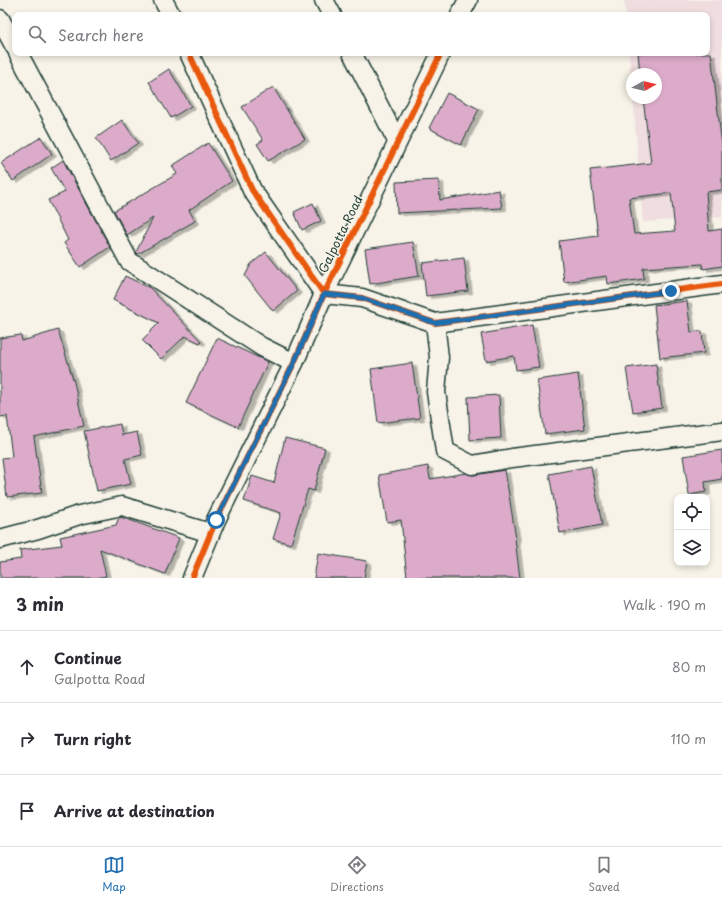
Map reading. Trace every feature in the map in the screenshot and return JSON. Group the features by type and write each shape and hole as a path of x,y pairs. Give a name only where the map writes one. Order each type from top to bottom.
{"street":[{"path":"163,0 169,12"},
{"path":"324,0 330,12"},
{"path":"462,12 468,0"},
{"path":"0,19 12,41"},
{"path":"20,56 129,261 262,347 294,363"},
{"path":"190,56 252,190 324,294 362,298 435,323 722,284"},
{"path":"354,56 397,141"},
{"name":"Galpotta Road","path":"192,578 216,520 294,363 324,294 440,56"},
{"path":"435,323 439,357 436,392 445,452 472,465 512,458 722,431"},
{"path":"0,539 38,529 79,515 122,506 210,533"}],"shaded area":[{"path":"624,0 722,0 722,217 643,222 633,104 662,104 662,68 630,68 629,56 710,56 710,12 626,12"}],"building":[{"path":"711,53 722,146 722,190 706,192 709,231 722,229 722,266 703,269 702,264 643,268 644,279 608,284 607,276 564,282 559,241 598,236 590,170 651,163 644,104 662,104 662,68 639,68 638,56 710,56","holes":["671,193 675,231 634,234 629,198"]},
{"path":"169,69 191,106 171,118 149,82"},
{"path":"273,87 305,139 268,161 257,144 263,140 242,107"},
{"path":"447,93 479,109 461,145 429,128"},
{"path":"122,120 138,143 111,161 96,138"},
{"path":"41,137 52,154 13,181 1,163"},
{"path":"208,143 232,181 189,210 195,221 138,254 136,252 153,218 127,235 114,211 177,174 172,166"},
{"path":"63,160 110,247 80,267 64,243 68,240 48,200 65,192 51,168"},
{"path":"439,180 440,200 499,190 502,208 397,213 396,182"},
{"path":"313,203 321,221 302,230 294,212"},
{"path":"413,242 419,276 370,284 365,249"},
{"path":"266,252 297,291 273,311 245,276 251,264"},
{"path":"464,258 468,291 426,296 422,263"},
{"path":"125,276 150,288 201,341 200,343 185,336 161,359 142,340 159,323 113,300"},
{"path":"687,301 691,332 702,331 704,353 660,358 654,305"},
{"path":"532,325 539,367 516,370 514,356 486,361 481,334"},
{"path":"58,330 74,382 84,426 34,437 42,493 7,497 2,458 12,457 7,416 0,417 0,338 21,335 22,341"},
{"path":"217,338 268,362 238,427 186,403"},
{"path":"412,363 420,418 378,423 371,369"},
{"path":"656,364 662,408 633,412 626,368"},
{"path":"578,374 585,429 545,434 537,380"},
{"path":"499,395 501,438 470,440 468,397"},
{"path":"120,424 122,435 137,432 142,455 125,459 131,484 97,491 84,431"},
{"path":"285,438 325,448 314,491 308,489 291,544 273,539 281,513 244,501 252,476 274,483"},
{"path":"722,450 722,479 705,482 706,492 689,494 683,456"},
{"path":"428,466 430,479 466,473 474,475 505,470 516,539 520,578 407,578 401,520 387,522 379,475"},
{"path":"591,466 602,525 560,533 549,474"},
{"path":"119,517 179,538 165,574 100,549 106,576 95,578 0,578 0,562 21,559 20,550 62,545 60,537 116,525"},
{"path":"318,553 367,561 364,578 314,578"}],"cycle path":[{"path":"190,56 252,190 324,294 362,298 435,323 722,284"},
{"path":"192,578 216,520 294,363 324,294 440,56"}],"route":[{"path":"216,520 294,363 324,294 362,298 435,323 671,291"}]}
